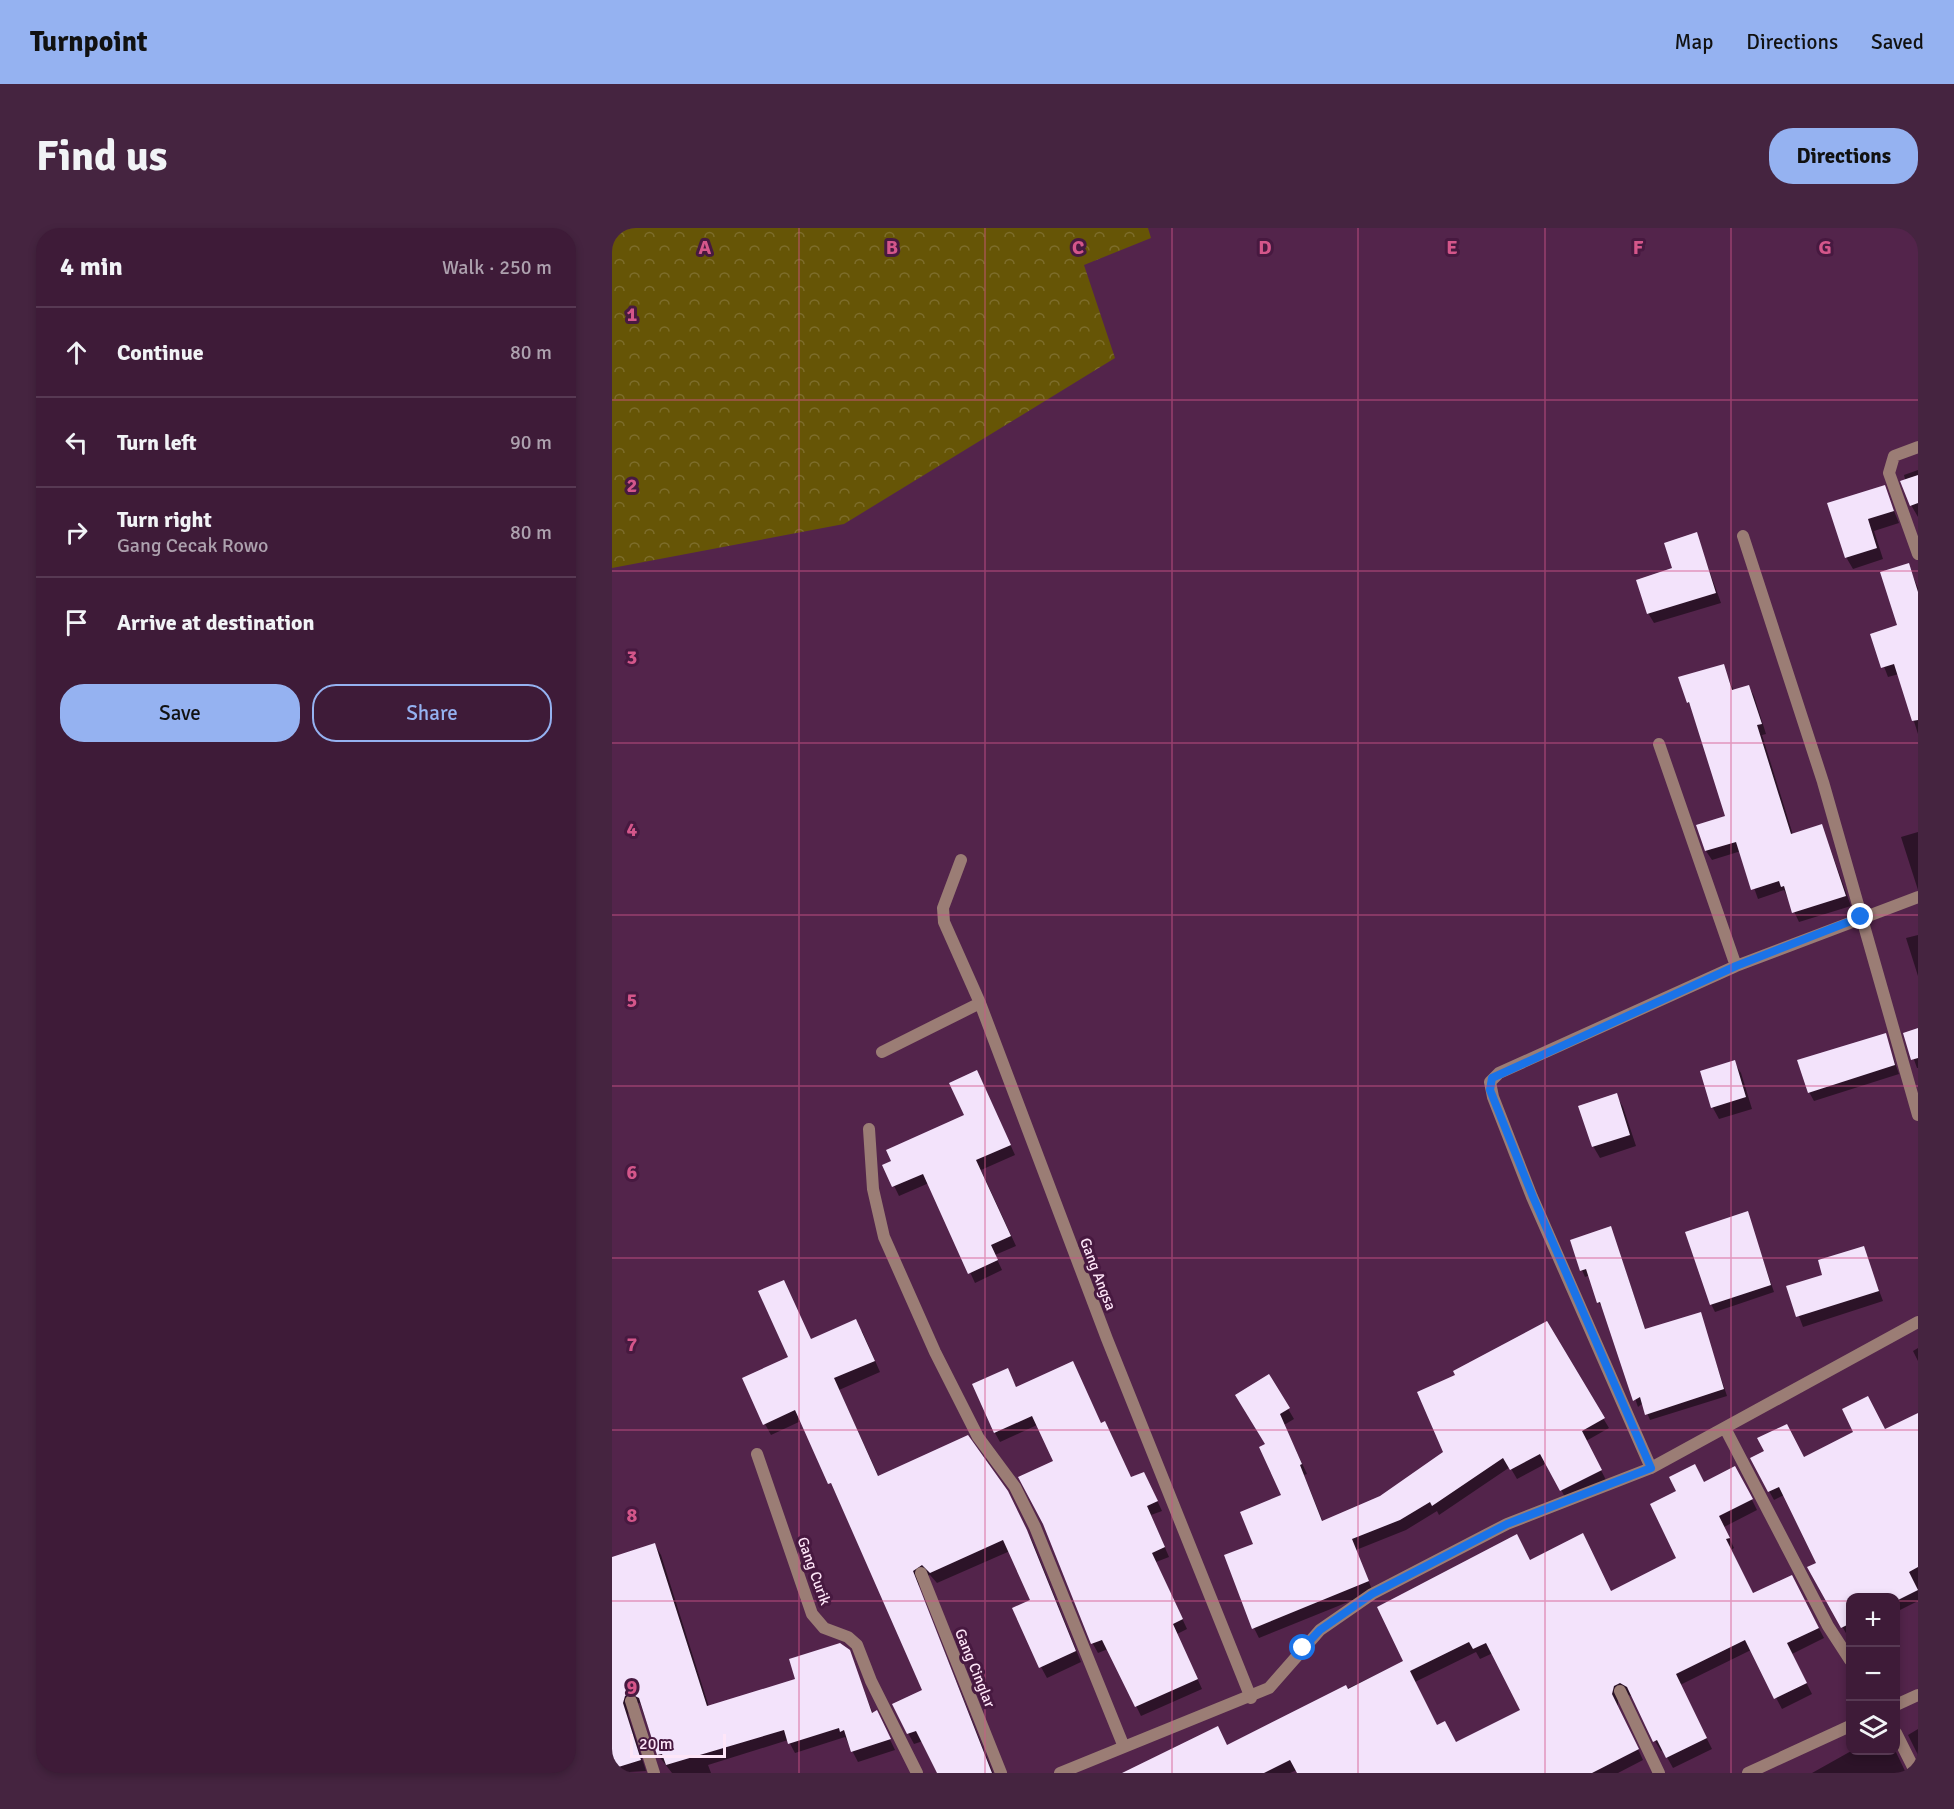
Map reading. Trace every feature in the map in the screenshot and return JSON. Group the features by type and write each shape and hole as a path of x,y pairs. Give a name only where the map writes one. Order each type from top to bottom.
{"street":[{"path":"1918,447 1894,456 1888,473 1918,554"},
{"path":"1743,536 1823,782 1918,1115"},
{"path":"1659,744 1736,966"},
{"name":"Gang Angsa","path":"961,860 943,908 944,922 980,1003 1107,1339 1251,1698"},
{"path":"1651,1468 1533,1197 1493,1097 1490,1082 1499,1073 1736,966 1918,897"},
{"path":"882,1052 980,1003"},
{"path":"870,1130 873,1189 884,1238 935,1352 978,1437 1015,1487 1035,1527 1124,1747"},
{"path":"1060,1773 1251,1698 1278,1680 1320,1630 1372,1594 1507,1524 1651,1468 1726,1430 1918,1322"},
{"path":"1726,1430 1828,1626 1846,1653"},
{"name":"Gang Curik","path":"757,1454 812,1614 824,1628 849,1637 857,1645 871,1681 917,1773"},
{"name":"Gang Cinglar","path":"921,1573 1001,1773"},
{"path":"1620,1690 1659,1773"},
{"path":"1900,1703 1918,1695"},
{"path":"631,1701 654,1773"},
{"path":"1748,1773 1846,1728"},
{"path":"1900,1742 1916,1773"}],"green space":[{"path":"612,228 1148,228 1151,238 1084,265 1115,358 844,524 612,568"}],"building":[{"path":"1918,475 1918,503 1910,506 1900,481"},
{"path":"1885,485 1894,511 1868,519 1877,548 1845,558 1827,503"},
{"path":"1697,532 1716,593 1647,614 1636,580 1672,568 1664,543"},
{"path":"1909,563 1918,592 1918,720 1912,721 1894,664 1881,668 1870,634 1897,625 1880,572"},
{"path":"1724,664 1732,690 1749,685 1762,724 1757,725 1791,834 1822,824 1846,896 1792,913 1784,886 1781,887 1779,881 1751,890 1736,842 1705,851 1696,825 1725,816 1689,702 1687,703 1678,677"},
{"path":"1918,1028 1918,1058 1911,1060 1903,1033"},
{"path":"1886,1033 1895,1065 1808,1093 1797,1060"},
{"path":"1735,1060 1746,1097 1711,1108 1700,1071"},
{"path":"977,1070 1011,1145 976,1160 1011,1236 991,1245 998,1260 968,1274 923,1174 892,1187 882,1165 891,1161 886,1150 964,1115 949,1083"},
{"path":"1617,1093 1630,1135 1592,1147 1578,1106"},
{"path":"1748,1211 1771,1285 1710,1305 1685,1232"},
{"path":"1611,1226 1645,1329 1701,1312 1724,1389 1645,1415 1640,1397 1633,1401 1600,1302 1597,1303 1586,1269 1580,1271 1570,1240"},
{"path":"1864,1246 1879,1291 1796,1317 1786,1286 1822,1275 1818,1260"},
{"path":"784,1280 811,1339 856,1319 875,1361 834,1378 878,1476 968,1435 1008,1491 1027,1530 1076,1651 1039,1668 1012,1608 1030,1600 1003,1540 930,1573 922,1565 913,1571 992,1773 937,1773 916,1731 907,1734 892,1704 922,1690 831,1483 828,1484 795,1410 763,1425 742,1378 788,1357 758,1291"},
{"path":"1547,1321 1605,1418 1582,1431 1602,1470 1560,1491 1540,1454 1510,1470 1503,1458 1432,1506 1430,1502 1400,1520 1352,1539 1369,1581 1252,1629 1224,1555 1253,1544 1240,1512 1281,1495 1259,1447 1265,1444 1235,1395 1269,1374 1290,1408 1280,1414 1302,1464 1300,1465 1322,1521 1380,1496 1443,1452 1417,1392 1455,1375 1453,1371"},
{"path":"1073,1361 1101,1423 1105,1421 1131,1477 1144,1472 1158,1501 1147,1506 1165,1547 1152,1553 1183,1619 1173,1624 1198,1679 1135,1707 1102,1640 1091,1644 1043,1524 1018,1477 1053,1461 1032,1416 994,1433 972,1384 1008,1368 1016,1387"},
{"path":"1868,1396 1885,1429 1918,1413 1918,1567 1909,1572 1918,1590 1900,1599 1900,1593 1846,1593 1846,1626 1841,1628 1807,1567 1816,1563 1779,1487 1768,1492 1750,1458 1764,1451 1757,1438 1787,1424 1804,1457 1853,1432 1842,1409"},
{"path":"1695,1464 1704,1482 1735,1466 1753,1499 1719,1516 1730,1538 1726,1539 1753,1593 1792,1575 1819,1628 1787,1643 1807,1683 1774,1699 1745,1640 1676,1674 1707,1738 1666,1758 1657,1740 1653,1742 1627,1687 1620,1683 1614,1686 1612,1694 1639,1749 1592,1773 1297,1773 1290,1760 1264,1773 1122,1773 1218,1726 1227,1745 1346,1685 1348,1689 1403,1661 1377,1607 1517,1534 1530,1560 1583,1533 1611,1591 1676,1558 1650,1504 1676,1491 1669,1477","holes":["1469,1642 1473,1649 1486,1643 1520,1710 1456,1742 1445,1721 1437,1725 1410,1671"]},
{"path":"655,1543 707,1706 795,1679 789,1659 840,1643 850,1650 872,1713 877,1710 891,1739 851,1752 844,1730 840,1732 839,1728 788,1744 784,1730 666,1765 662,1754 657,1755 639,1698 629,1693 625,1696 623,1703 641,1760 612,1769 612,1557"}],"route":[{"path":"1303,1648 1320,1630 1372,1594 1507,1524 1651,1468 1533,1197 1490,1090 1492,1078 1736,966 1861,917"}]}
